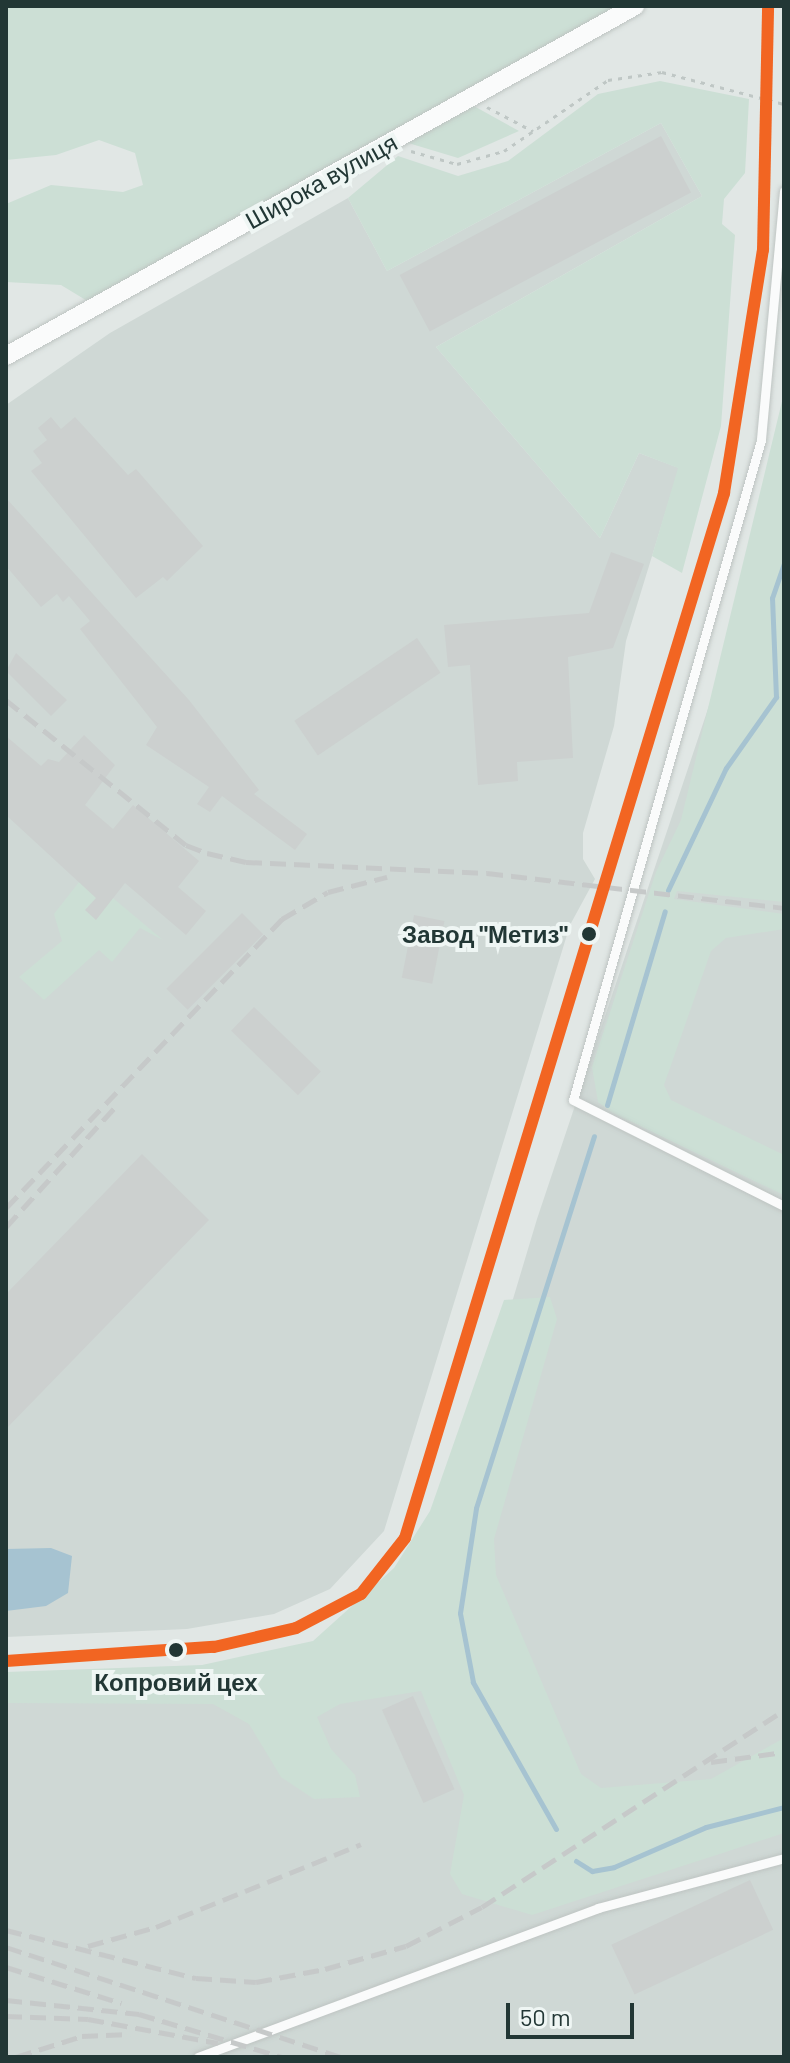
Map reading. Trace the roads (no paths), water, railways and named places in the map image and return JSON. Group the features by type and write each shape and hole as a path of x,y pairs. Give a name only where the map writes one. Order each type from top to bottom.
{"street":[{"name":"Широка вулиця","path":"6,356 635,6"}],"lane":[{"path":"784,191 761,440 573,1100 784,1206"},
{"path":"198,2057 598,1908 784,1858"}],"water":[{"path":"51,1548 72,1556 68,1593 46,1606 6,1611 6,1549"}],"waterway":[{"path":"668,890 726,768 776,697 772,598 784,564"},
{"path":"607,1105 665,911"},
{"path":"556,1829 473,1682 460,1613 476,1508 594,1136"},
{"path":"576,1861 592,1871 614,1867 706,1827 784,1807"}],"railway":[{"path":"6,700 186,845 207,853 246,862 487,873 784,908"},
{"path":"6,1208 282,919 328,892 387,877"},
{"path":"6,1227 117,1105"},
{"path":"6,1930 196,1978 256,1982 325,1969 406,1946 482,1907 784,1710"},
{"path":"711,1762 784,1752"},
{"path":"88,1946 156,1927 361,1844"},
{"path":"6,1947 340,2057"},
{"path":"6,1967 121,2003"},
{"path":"6,2000 139,2014 282,2057"},
{"path":"6,2016 88,2019 218,2043"},
{"path":"16,2057 82,2036 130,2034"}],"place":[{"name":"Завод \"Метиз\"","path":"589,934"},
{"name":"Копровий цех","path":"176,1650"}]}
